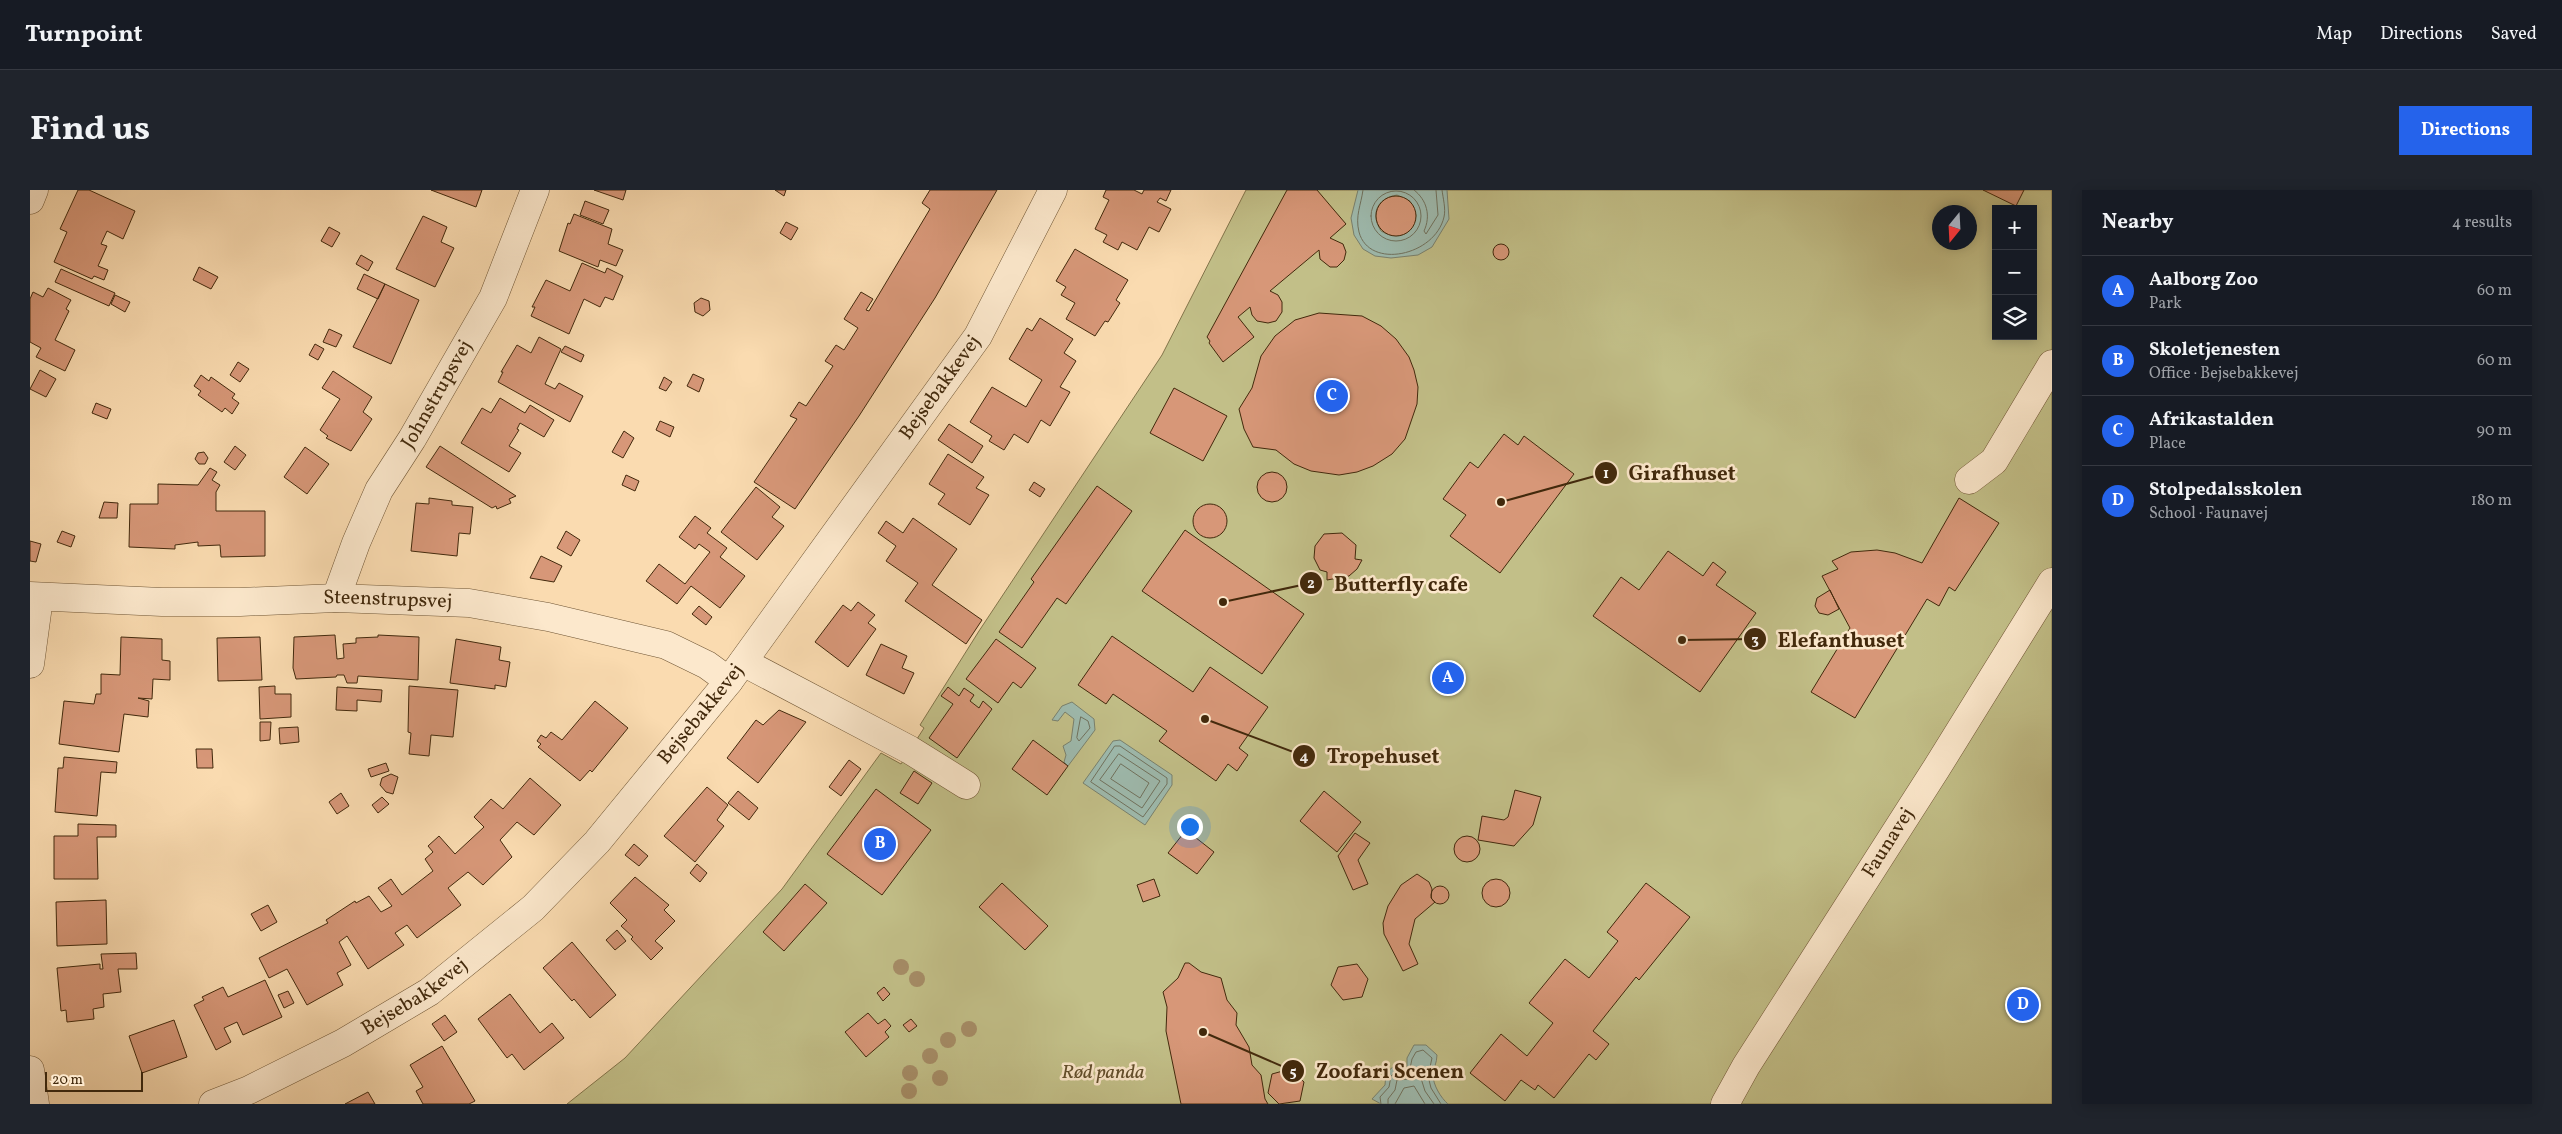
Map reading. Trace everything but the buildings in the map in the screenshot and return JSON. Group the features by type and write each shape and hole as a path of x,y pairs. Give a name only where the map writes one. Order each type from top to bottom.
{"street":[{"path":"30,200 34,190"},
{"name":"Johnstrupsvej","path":"336,598 356,543 379,490 412,439 493,298 535,190"},
{"name":"Bejsebakkevej","path":"213,1104 249,1090 344,1043 429,992 533,908 597,842 736,672 978,336 1053,190"},
{"path":"1969,480 1994,461 2052,364"},
{"name":"Faunavej","path":"1725,1104 1746,1066 1936,770 2052,582"},
{"path":"30,664 34,597"},
{"name":"Steenstrupsvej","path":"34,597 211,602 336,598 469,603 591,626 666,645 707,665 736,672 910,750 966,785"},
{"path":"30,1070 35,1104"}],"green space":[{"name":"Rød panda","path":"1246,190 2052,190 2052,1104 567,1104 625,1058 782,889 881,753 901,764 924,728 920,725 979,631 1162,355"}],"water":[{"path":"1358,190 1447,190 1449,219 1432,247 1418,255 1391,258 1375,256 1363,249 1354,235 1351,218","holes":["1397,195 1410,201 1416,215 1412,227 1399,236 1393,236 1381,231 1376,219 1377,208 1380,203"]},
{"path":"1072,702 1094,719 1095,730 1068,766 1064,762 1066,755 1063,746 1071,741 1074,719 1065,712 1058,721 1052,720 1062,706"},
{"path":"1120,740 1172,775 1172,785 1145,825 1083,783 1113,741"},
{"path":"1414,1045 1426,1045 1437,1055 1433,1079 1438,1091 1448,1104 1381,1104 1372,1099 1385,1085 1386,1073 1394,1066 1407,1069 1407,1058"}],"place":[{"name":"Afrikastalden","path":"1332,396"},
{"name":"Girafhuset","path":"1501,502"},
{"name":"Butterfly cafe","path":"1223,602"},
{"name":"Elefanthuset","path":"1682,640"},
{"name":"Aalborg Zoo","path":"1448,678"},
{"name":"Tropehuset","path":"1205,719"},
{"name":"Skoletjenesten","path":"880,844"},
{"name":"Stolpedalsskolen","path":"2023,1005"},
{"name":"Zoofari Scenen","path":"1203,1032"}]}
